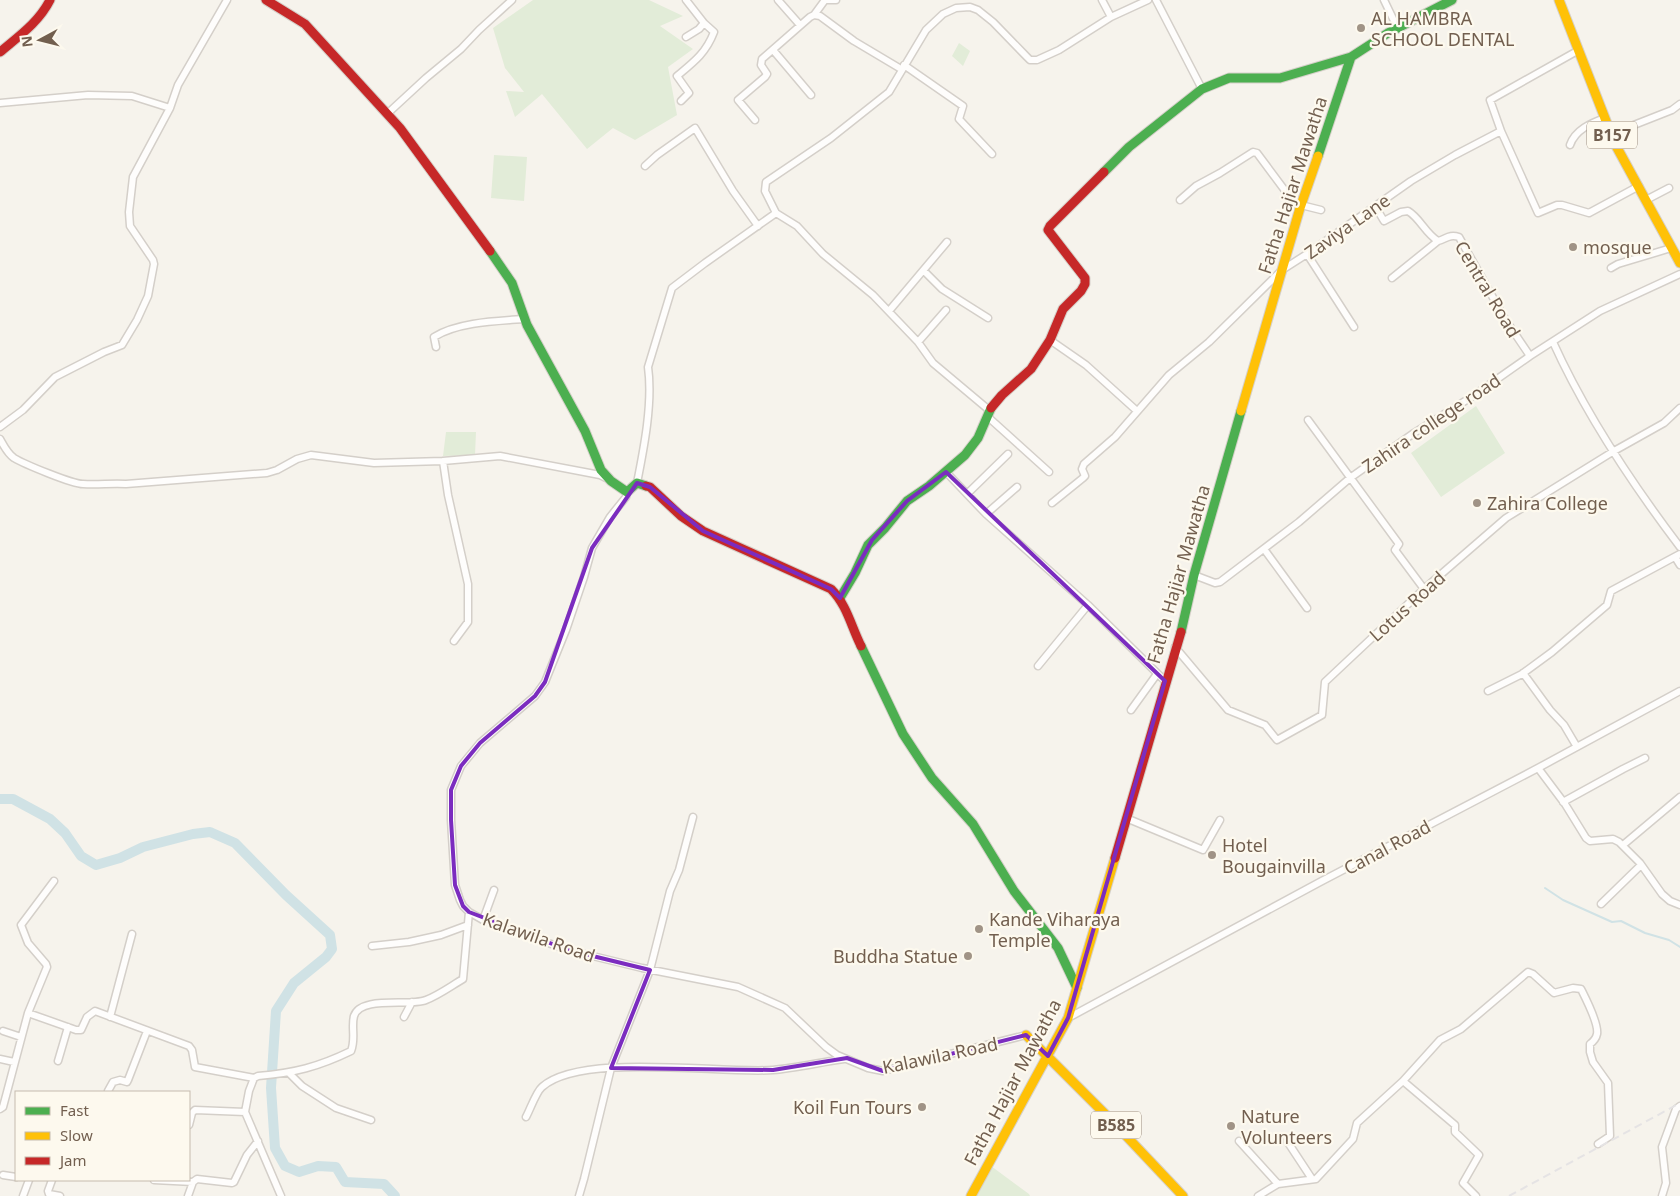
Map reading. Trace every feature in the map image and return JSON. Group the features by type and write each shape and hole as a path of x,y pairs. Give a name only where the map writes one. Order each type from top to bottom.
{"street":[{"path":"0,52 34,23 48,6 50,0"},
{"path":"0,427 23,410 56,377 122,344 137,320 148,296 154,264 130,226 129,212 133,177 170,108 178,85 227,0"},
{"path":"266,0 306,24 400,128 462,211 512,283 527,325 585,431 601,470 611,481"},
{"path":"387,114 461,49 512,0"},
{"path":"681,101 689,93 677,76 701,56 714,32 686,0"},
{"path":"778,0 800,25"},
{"path":"755,120 738,100 767,74 760,62 800,25 814,15 825,0 836,0"},
{"path":"971,0 978,10 993,22 1030,60 1037,60 1059,50 1111,17 1148,0"},
{"path":"1102,0 1111,17"},
{"path":"1156,0 1202,89"},
{"path":"1384,0 1397,27"},
{"path":"840,598 872,540 885,528 907,501 929,486 965,455 978,438 988,414 1002,395 1031,369 1050,340 1064,309 1081,291 1085,284 1085,278 1048,230 1129,147 1202,89 1229,78 1280,78 1351,57 1397,27 1452,0"},
{"name":"B157","path":"1559,0 1615,144 1680,263"},
{"path":"978,10 970,7 956,8 943,14 926,30 889,92 831,138 766,182 765,191 776,213 797,226 823,254 889,311 918,342 933,363 1049,472"},
{"path":"814,15 820,16 854,41 903,67 963,106 959,119 992,154"},
{"path":"686,37 704,22"},
{"path":"773,50 812,95"},
{"path":"1579,50 1490,100 1501,131 1538,213 1562,205 1589,213 1639,186"},
{"name":"Fatha Hajiar Mawatha","path":"970,1196 1068,1018 1184,620 1194,575 1300,206 1351,57"},
{"path":"0,103 88,95 132,96 170,108"},
{"path":"1612,134 1672,110 1680,104"},
{"path":"1570,145 1571,141 1585,126 1605,118"},
{"path":"644,166 656,154 695,128 733,191 758,226"},
{"name":"Zaviya Lane","path":"1052,503 1085,476 1082,469 1084,464 1114,437 1169,374 1209,342 1282,270 1418,177 1501,131"},
{"path":"1180,200 1196,186 1245,156 1255,152 1300,206 1321,210"},
{"path":"1646,200 1669,188"},
{"name":"Central Road","path":"1375,206 1384,221 1401,212 1408,211 1414,214 1426,231 1438,241 1453,235 1459,236 1505,319 1530,356"},
{"path":"0,439 6,450 14,458 74,483 82,484 126,484 267,473 277,470 297,459 311,455 374,462 443,461 500,456 600,475 627,492 637,484 645,443 650,378 648,367 672,288 705,262 776,213"},
{"path":"1392,278 1438,241"},
{"path":"889,311 947,242"},
{"path":"1611,268 1618,264 1671,248"},
{"path":"1307,254 1354,327"},
{"path":"924,271 942,289 988,318"},
{"name":"Zahira college road","path":"1194,575 1220,582 1264,549 1350,478 1414,433 1600,311 1680,274"},
{"path":"918,342 946,310"},
{"path":"436,347 434,337 444,331 465,326 525,319"},
{"path":"1050,340 1086,365 1137,410"},
{"path":"1554,342 1567,374 1614,451 1646,502 1680,547"},
{"name":"Lotus Road","path":"1175,648 1228,710 1265,725 1277,740 1322,715 1325,682 1424,589 1506,518 1614,451 1664,423 1680,408"},
{"path":"1308,420 1399,544 1395,550 1424,589"},
{"path":"966,494 1008,454"},
{"path":"443,461 448,495 468,584 468,622 454,641"},
{"path":"946,472 986,514 1088,605 1165,680"},
{"path":"637,484 650,487 681,516 703,531 831,588 840,598 903,734 932,778 973,824 1014,891 1058,948 1077,988"},
{"path":"986,514 1017,487"},
{"name":"Kalawila Road","path":"627,492 626,497 610,516 592,548 566,630 545,682 535,696 480,744 461,766 451,790 455,885 462,906 483,920 568,950 650,970 738,987 785,1008 837,1055 868,1068 882,1071 1026,1035"},
{"path":"1264,549 1307,608"},
{"path":"1488,691 1522,673 1552,652 1607,605 1611,591 1678,556 1680,565"},
{"path":"1038,666 1088,605"},
{"path":"1522,673 1564,725 1577,747"},
{"path":"1131,710 1157,674"},
{"name":"Canal Road","path":"1068,1018 1680,691"},
{"path":"1563,802 1646,758"},
{"path":"1538,768 1586,838 1590,841 1613,839 1620,842 1641,865 1662,894 1670,901 1680,905"},
{"path":"1623,846 1680,797"},
{"path":"578,1196 584,1179 611,1068 650,970 670,891 679,870 694,817"},
{"path":"1126,818 1203,850 1220,820"},
{"path":"1601,904 1641,865"},
{"path":"0,1109 3,1107 28,1013 47,967 28,943 21,925 54,881"},
{"path":"483,920 494,890"},
{"path":"28,1013 81,1030 87,1017 95,1011 189,1046 192,1050 196,1067 256,1077 288,1073 317,1066 351,1050 353,1045 354,1016 358,1010 365,1006 372,1003 425,1001 463,979 469,912"},
{"path":"372,946 408,942 441,935 468,925"},
{"path":"110,1017 132,934"},
{"path":"1258,1196 1278,1184 1316,1179 1353,1139 1357,1123 1403,1081 1440,1040 1461,1029 1528,972 1533,974 1554,993 1573,988 1581,989 1598,1031 1596,1038 1590,1044 1590,1052 1593,1062 1608,1083 1610,1136 1598,1144"},
{"path":"404,1017 412,1002"},
{"path":"58,1061 68,1027"},
{"path":"3,1031 21,1037"},
{"path":"108,1091 113,1082 120,1080 126,1082 128,1080 147,1031"},
{"name":"B585","path":"1026,1035 1113,1122 1183,1196"},
{"path":"0,1058 14,1062"},
{"path":"526,1117 541,1088 559,1078 586,1071 611,1068 773,1070 847,1058"},
{"path":"288,1073 302,1086 336,1108 371,1120"},
{"path":"256,1077 249,1090 245,1112 281,1196"},
{"path":"1403,1081 1455,1125 1455,1132 1479,1155 1463,1183 1476,1196"},
{"path":"1662,1196 1666,1183 1662,1147 1676,1109 1680,1106"},
{"path":"190,1122 192,1113 195,1110 245,1112"},
{"path":"174,1181 193,1182 197,1179 232,1183 237,1179 247,1156 258,1141"},
{"path":"1239,1141 1278,1184"},
{"path":"1287,1141 1312,1179"},
{"path":"3,1175 15,1177"},
{"path":"23,1196 29,1181"},
{"path":"52,1181 48,1191 49,1194 60,1196"},
{"path":"188,1196 193,1182"}],"highlighted area":[{"path":"946,472 1165,681 1068,1018 1048,1056 1026,1035 883,1071 847,1058 773,1070 611,1068 650,970 568,950 469,912 463,906 455,885 451,820 451,790 461,766 480,743 535,696 545,682 592,548 637,483 650,487 703,531 831,589 840,598 872,540 907,501"}],"green space":[{"path":"533,0 649,0 683,16 660,26 693,49 668,67 677,115 635,140 613,128 587,149 542,94 515,117 506,91 524,92 505,68 493,28"},
{"path":"959,43 970,51 963,66 952,56"},
{"path":"494,155 527,157 524,201 491,198"},
{"path":"1476,406 1505,453 1441,497 1411,453"},
{"path":"446,432 476,432 475,455 443,456"},
{"path":"991,1166 1029,1194 1030,1196 973,1196"}],"waterway":[{"path":"0,799 13,799 50,819 65,833 81,856 96,865 120,858 143,847 193,834 210,832 235,843 286,895 330,935 332,949 326,957 294,983 276,1011 271,1088 275,1148 285,1166 299,1172 318,1166 336,1167 345,1182 384,1184 395,1196"},
{"path":"1545,888 1563,900 1612,922 1621,921 1645,933 1669,940 1680,947"}],"railway":[{"path":"1509,1196 1680,1103"}],"traffic: fast":[{"path":"1318,156 1351,57 1388,33 1452,0"},
{"path":"1104,172 1129,147 1202,89 1229,78 1280,78 1351,57"},
{"path":"490,251 512,283 527,325 585,431 601,470 611,481 627,492 637,483 646,486"},
{"path":"840,598 855,573 868,545 907,501 929,486 965,455 978,438 991,408"},
{"path":"1181,632 1194,575 1241,411"},
{"path":"861,646 903,734 932,778 973,824 1014,891 1058,948 1077,988"}],"traffic: slow":[{"path":"1559,0 1615,144 1680,263"},
{"path":"1241,411 1300,208 1318,156"},
{"path":"971,1196 1068,1018 1115,858"},
{"path":"1026,1035 1113,1122 1183,1196"}],"traffic: jam":[{"path":"0,52 34,22 50,0"},
{"path":"266,0 305,24 400,128 490,251"},
{"path":"991,408 1002,395 1031,369 1050,340 1063,309 1081,291 1085,284 1085,278 1048,230 1104,172"},
{"path":"646,486 650,487 681,516 703,531 831,589 845,609 861,646"},
{"path":"1115,858 1181,632"}],"place":[{"name":"AL HAMBRA SCHOOL DENTAL","path":"1361,28"},
{"name":"mosque","path":"1573,247"},
{"name":"Zahira College","path":"1477,503"},
{"name":"Hotel Bougainvilla","path":"1212,855"},
{"name":"Kande Viharaya Temple","path":"979,929"},
{"name":"Buddha Statue","path":"968,956"},
{"name":"Koil Fun Tours","path":"922,1107"},
{"name":"Nature Volunteers","path":"1231,1126"}]}
